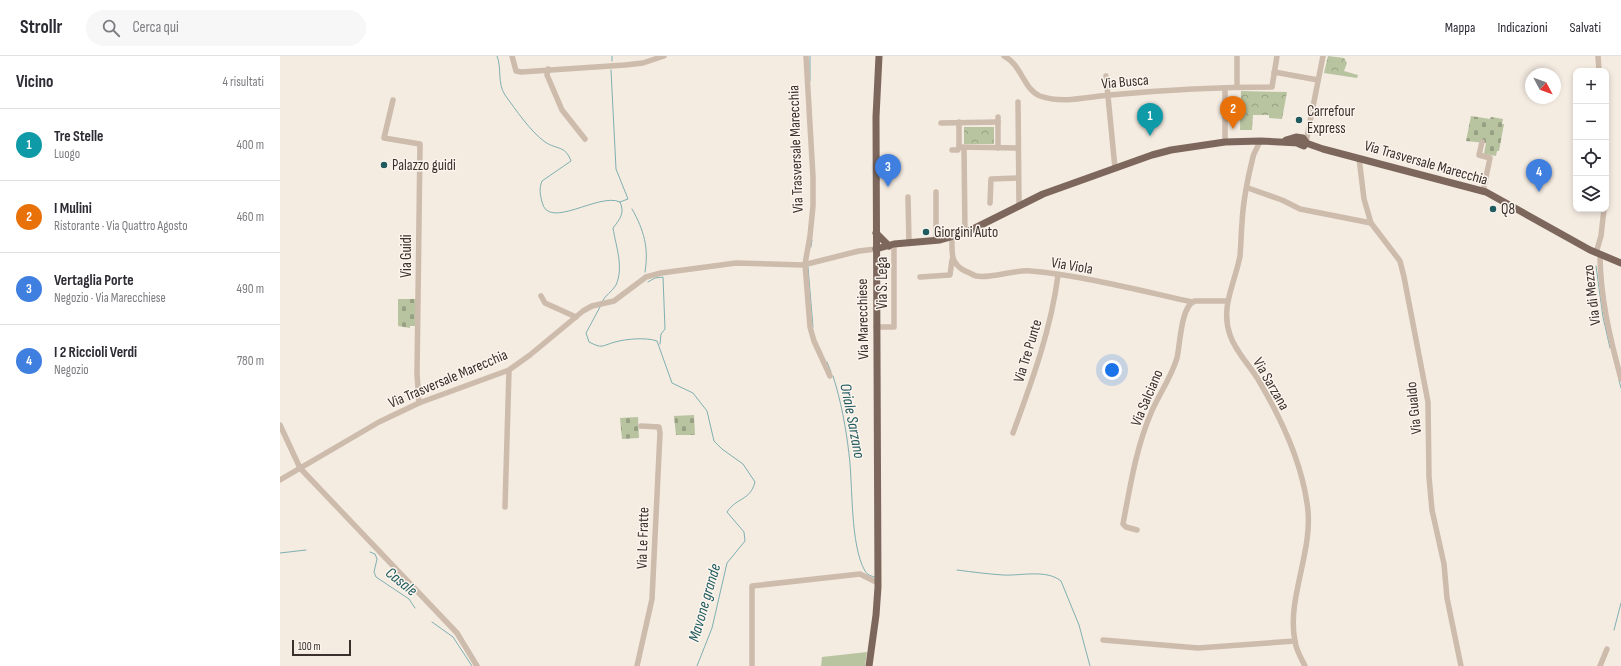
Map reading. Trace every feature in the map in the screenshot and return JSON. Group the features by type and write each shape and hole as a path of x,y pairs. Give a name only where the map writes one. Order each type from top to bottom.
{"main road":[{"name":"Via Marecchiese","path":"868,666 876,615 878,582 876,117 879,56"},
{"name":"Via Trasversale Marecchia","path":"876,249 892,245 952,238 982,226 1019,204 1115,168 1171,150 1225,142 1277,142 1291,138 1323,149 1483,191 1508,203 1598,254 1621,262"},
{"path":"876,233 892,245"}],"street":[{"path":"510,57 516,71 625,65 650,61 664,56"},
{"name":"Via Trasversale Marecchia","path":"806,56 813,206 805,264 810,327 814,341 830,376"},
{"name":"Via Busca","path":"1004,56 1014,62 1030,88 1040,96 1073,100 1108,95 1237,87 1272,87 1274,72"},
{"path":"1237,56 1237,87"},
{"path":"1277,56 1274,72 1318,80"},
{"path":"1303,142 1310,128 1323,56"},
{"path":"1598,56 1599,68"},
{"path":"548,69 547,75 562,110 585,138"},
{"path":"1106,76 1115,168"},
{"path":"1225,88 1225,142"},
{"name":"Via Guidi","path":"393,100 384,138 420,144 417,374 419,403"},
{"path":"1018,102 1019,204"},
{"path":"941,123 998,120 998,148"},
{"path":"960,122 965,233"},
{"name":"Via Sarzana","path":"1260,141 1252,158 1242,221 1240,256 1227,302 1227,324 1230,336 1238,353 1258,380 1293,449 1306,493 1308,505 1307,548 1293,628 1295,641 1305,666"},
{"path":"1482,142 1479,155 1490,158 1483,191"},
{"path":"952,150 958,150 961,148 1018,148"},
{"name":"Via Gualdo","path":"1359,158 1364,199 1371,223 1400,261 1404,277 1428,402 1429,477 1432,510 1444,564 1448,598 1461,666"},
{"path":"990,203 991,179 1018,178"},
{"path":"1248,188 1282,200 1300,209 1371,223"},
{"path":"936,192 936,240"},
{"path":"908,197 909,243"},
{"path":"1598,254 1604,212"},
{"path":"920,277 950,275 952,238"},
{"name":"Via S. Lega","path":"876,327 894,327 892,245"},
{"name":"Via Trasversale Marecchia","path":"280,480 379,422 419,403 509,370 592,306 614,301 646,277 660,273 736,263 805,264 859,251 876,249"},
{"name":"Via di Mezzo","path":"1598,254 1607,326 1621,380"},
{"name":"Via Viola","path":"952,259 960,268 977,276 1028,271 1069,275 1103,284 1128,287 1192,302"},
{"name":"Via Tre Punte","path":"1013,433 1038,362 1052,315 1058,275"},
{"path":"541,296 545,303 576,317"},
{"path":"1192,302 1227,302"},
{"name":"Via Salciano","path":"1137,530 1126,528 1123,524 1138,454 1151,413 1170,376 1176,358 1186,309 1192,302"},
{"path":"505,507 509,370"},
{"path":"280,425 300,468 457,633 477,666"},
{"name":"Via Le Fratte","path":"636,666 652,599 660,433 659,427 641,426"},
{"path":"752,666 752,586 860,574 878,582"},
{"path":"1103,640 1198,648 1295,641"},
{"path":"1600,666 1607,649"}],"green space":[{"path":"1328,56 1344,58 1347,63 1344,71 1358,75 1357,78 1324,73"},
{"path":"1241,91 1287,92 1282,119 1269,118 1269,115 1253,115 1252,130 1240,130"},
{"path":"1471,116 1490,119 1491,117 1503,119 1502,124 1504,124 1499,151 1497,151 1496,156 1484,154 1486,143 1466,141"},
{"path":"964,127 994,127 994,144 964,144"},
{"path":"398,299 416,299 416,326 410,326 410,328 398,326"},
{"path":"694,415 695,435 676,435 674,416"},
{"path":"638,417 639,438 622,439 620,418"},
{"path":"867,652 865,666 821,666 822,657"}],"waterway":[{"name":"Mavone grande","path":"497,56 501,86 505,95 534,132 545,142 566,152 571,161 542,181 540,194 546,210 554,213 564,212 611,200 620,202 622,213 620,219 613,228 619,257 618,278 616,285 602,302"},
{"path":"612,56 612,61"},
{"name":"Oriale Sarzano","path":"810,56 810,81"},
{"path":"611,70 616,169 628,199 620,202"},
{"name":"Mavone grande","path":"632,209 640,224 646,247 645,272"},
{"name":"Oriale Sarzano","path":"811,247 812,240"},
{"path":"1596,266 1603,317 1610,348"},
{"name":"Oriale Sarzano","path":"808,267 813,327"},
{"name":"Mavone grande","path":"648,282 655,278 663,277 665,329 661,334 660,344"},
{"name":"Mavone grande","path":"600,307 586,333 589,342 597,346 602,346 630,339 647,339 657,341 672,383 693,393 707,411 714,441 722,449 743,464 755,482 750,493 731,507 727,512 744,532 745,541 727,563 712,628 697,666"},
{"name":"Oriale Sarzano","path":"827,362 831,372"},
{"name":"Oriale Sarzano","path":"833,376 841,405 848,444 854,531 857,546 860,560 865,571 871,576 875,577"},
{"path":"1619,380 1621,388"},
{"name":"Casale","path":"280,553 306,550"},
{"name":"Casale","path":"370,552 375,554 377,559 374,572 376,577 409,599 415,608"},
{"name":"Oriale Sarzano","path":"957,570 1003,575 1041,574 1055,577 1061,581 1079,625 1090,666"},
{"path":"1614,630 1621,603"},
{"name":"Casale","path":"432,622 453,637 472,666"}],"place":[{"name":"Carrefour Express","path":"1299,120"},
{"name":"I Mulini","path":"1233,129"},
{"name":"Tre Stelle","path":"1150,136"},
{"name":"Palazzo guidi","path":"384,165"},
{"name":"Vertaglia Porte","path":"888,187"},
{"name":"I 2 Riccioli Verdi","path":"1539,192"},
{"name":"Q8","path":"1493,209"},
{"name":"Giorgini Auto","path":"926,232"}]}
